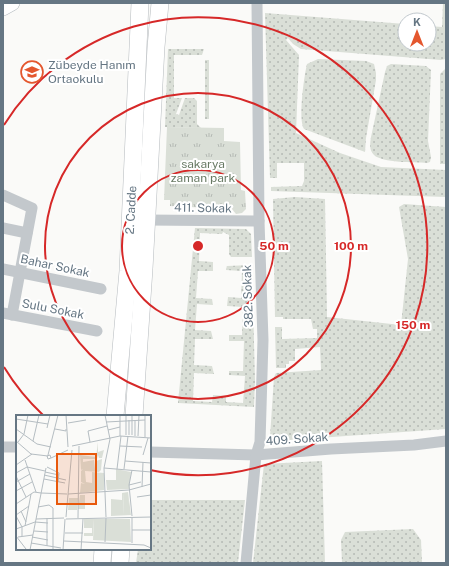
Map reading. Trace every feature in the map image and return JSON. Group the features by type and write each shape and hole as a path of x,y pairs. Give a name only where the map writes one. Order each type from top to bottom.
{"main road":[{"path":"3,8 12,3"},
{"path":"132,3 139,27"},
{"name":"2. Cadde","path":"115,415 128,271 140,3"},
{"name":"2. Cadde","path":"134,415 147,220 156,47 160,3"},
{"path":"156,47 165,3"},
{"path":"102,563 104,550"},
{"path":"120,563 121,550"}],"street":[{"name":"382. Sokak","path":"246,563 256,455 260,442 262,340 259,221 257,3"},
{"path":"3,195 32,208 20,272 8,314"},
{"name":"411. Sokak","path":"147,220 259,221"},
{"path":"3,228 27,233"},
{"name":"Bahar Sokak","path":"3,269 101,289"},
{"name":"Sulu Sokak","path":"8,314 98,331"},
{"name":"409. Sokak","path":"151,452 256,455 331,449 414,445 446,441"},
{"path":"3,447 16,447"}],"green space":[{"path":"443,3 446,3 446,59 441,60 301,49 293,44 288,38 286,40 299,55 296,133 340,153 381,167 446,170 446,197 271,191 271,187 302,186 304,181 304,163 277,163 277,178 270,178 265,13 397,23 397,52 437,52 437,27 442,27"},
{"path":"168,49 204,49 202,55 174,55 174,98 182,98 176,114 179,115 185,98 194,98 197,101 197,124 201,128 165,127"},
{"path":"318,59 366,61 374,64 376,80 365,152 304,129 302,124 302,107 303,88 307,64"},
{"path":"205,60 209,60 209,119 205,119"},
{"path":"391,64 426,66 431,70 428,141 431,157 430,162 391,161 378,158 371,151 371,137 385,72 387,66"},
{"path":"446,68 446,164 440,164 440,74"},
{"name":"sakarya zaman park","path":"167,127 224,128 224,141 240,142 241,190 245,191 246,209 242,213 236,214 232,209 170,206 170,200 164,200"},
{"path":"295,197 325,199 327,317 401,325 408,259 399,207 404,204 446,207 446,429 289,440 275,440 270,437 274,377 276,373 321,370 320,347 295,349 295,361 289,361 289,364 286,364 286,368 276,368 275,327 282,327 282,339 317,338 317,329 313,329 311,319 283,319 283,317 275,317 273,199"},
{"path":"195,228 246,229 251,234 252,257 231,257 229,254 229,235 223,232 222,234 200,233 199,261 213,262 213,271 198,271 196,298 212,299 213,305 197,304 195,330 211,331 213,339 195,339 194,365 212,366 214,374 194,373 193,401 212,402 213,395 226,396 226,402 243,403 245,376 229,375 229,371 243,371 244,341 229,341 229,335 242,335 243,307 227,306 228,297 241,298 242,271 226,269 227,266 252,265 255,381 254,407 178,403"},
{"path":"322,461 325,563 253,563 264,464"},
{"path":"151,500 245,500 238,563 136,563 138,550 151,550"},
{"path":"413,529 421,540 422,563 342,563 341,540 345,532"}],"place":[{"name":"Zübeyde Hanım Ortaokulu","path":"32,72"}]}
